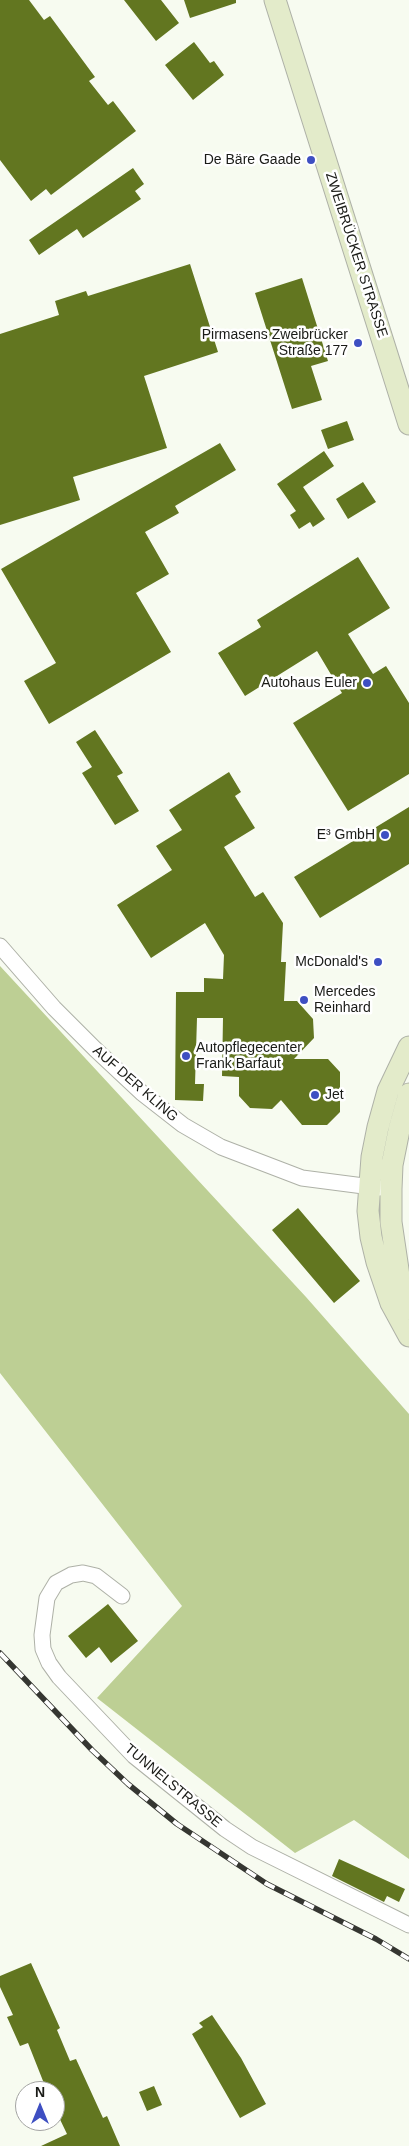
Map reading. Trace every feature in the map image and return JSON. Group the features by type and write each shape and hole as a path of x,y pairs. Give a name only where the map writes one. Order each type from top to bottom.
{"street":[{"name":"ZWEIBRÜCKER STRASSE","path":"275,0 409,424"},
{"name":"AUF DER KLING","path":"0,946 54,1008 95,1049 142,1093 183,1125 221,1147 302,1178 391,1189"},
{"path":"409,1046 388,1091 378,1126 368,1187 371,1237 377,1262 391,1303 409,1335"},
{"path":"409,1094 392,1165 391,1222 409,1335"},
{"name":"TUNNELSTRASSE","path":"122,1596 96,1576 83,1573 71,1574 56,1583 48,1598 42,1635 43,1649 59,1677 134,1756 225,1830 252,1847 409,1925"}],"green space":[{"path":"0,966 306,1297 409,1414 409,1859 354,1820 295,1853 97,1698 182,1606 0,1373"}],"building":[{"path":"0,0 29,0 44,20 50,16 95,77 89,81 108,105 113,101 136,131 51,195 46,189 31,201 0,160"},
{"path":"124,0 161,0 179,23 156,41"},
{"path":"184,0 236,0 236,3 190,18"},
{"path":"194,42 210,63 214,61 224,75 193,100 165,65"},
{"path":"133,168 144,184 135,191 141,199 83,238 77,229 39,255 29,240"},
{"path":"190,264 218,352 144,376 167,448 73,477 80,500 0,525 0,334 59,315 55,301 86,291 88,296"},
{"path":"302,278 328,361 311,366 322,400 292,409 255,293"},
{"path":"347,421 354,440 328,449 321,430"},
{"path":"220,443 236,470 175,506 179,513 145,532 169,574 136,593 171,652 49,724 24,681 56,663 1,569"},
{"path":"324,451 334,466 303,487 325,519 313,527 310,522 299,529 290,515 296,511 277,484"},
{"path":"363,482 376,502 348,519 336,499"},
{"name":"Autohaus Euler","path":"358,557 390,608 348,634 373,674 386,666 409,703 409,774 348,811 293,723 342,693 317,651 245,696 218,653 261,627 257,620"},
{"path":"95,730 123,773 117,776 139,811 115,825 82,773 92,767 76,742"},
{"path":"229,772 241,792 235,796 255,828 224,847 255,897 263,892 283,923 281,962 286,962 284,1001 297,1001 313,1019 314,1038 294,1059 328,1059 340,1072 340,1112 327,1125 302,1125 281,1100 272,1109 250,1108 239,1096 239,1077 222,1076 223,1018 197,1018 195,1084 204,1084 203,1101 175,1100 176,992 204,992 204,978 223,979 224,955 205,923 151,958 117,905 172,870 156,846 182,830 169,810"},
{"name":"E³ GmbH","path":"409,807 409,864 320,918 294,877"},
{"path":"298,1208 360,1281 334,1303 272,1230"},
{"path":"108,1604 138,1641 111,1663 99,1647 86,1658 68,1636"},
{"path":"339,1859 405,1889 399,1902 387,1896 384,1902 332,1876"},
{"path":"31,1963 60,2028 57,2030 70,2061 76,2059 103,2118 107,2116 120,2146 41,2146 67,2134 65,2130 65,2081 43,2081 28,2043 20,2046 7,2017 13,2015 0,1987 0,1976"},
{"path":"212,2015 241,2058 266,2104 240,2118 192,2034 203,2027 199,2023"},
{"path":"154,2086 162,2105 147,2111 139,2092"}],"railway":[{"path":"0,1653 92,1750 128,1784 177,1824 267,1884 376,1939 409,1959"}],"place":[{"name":"De Bäre Gaade","path":"311,160"},
{"name":"Pirmasens Zweibrücker Straße 177","path":"358,343"},
{"name":"Autohaus Euler","path":"367,683"},
{"name":"E³ GmbH","path":"385,835"},
{"name":"McDonald's","path":"378,962"},
{"name":"Mercedes Reinhard","path":"304,1000"},
{"name":"Autopflegecenter Frank Barfaut","path":"186,1056"},
{"name":"Jet","path":"315,1095"}]}
